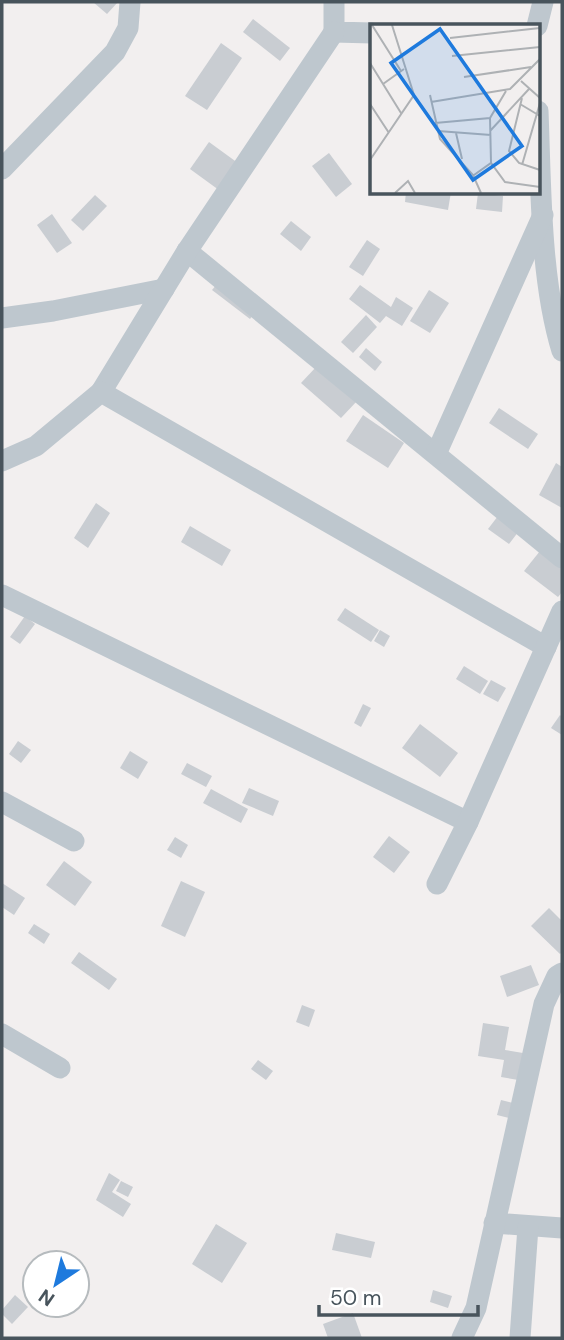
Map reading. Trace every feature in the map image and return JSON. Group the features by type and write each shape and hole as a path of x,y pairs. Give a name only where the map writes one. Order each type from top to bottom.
{"street":[{"path":"2,169 115,52 128,28 130,2"},
{"path":"2,461 36,446 101,392 187,251 334,32 334,2"},
{"path":"538,24 543,2"},
{"path":"334,32 370,33"},
{"path":"540,152 553,320 562,351"},
{"path":"436,454 543,215"},
{"path":"187,251 562,558"},
{"path":"2,318 164,289"},
{"path":"101,392 546,647"},
{"path":"2,595 468,822"},
{"path":"437,884 468,822 562,611"},
{"path":"2,802 74,841"},
{"path":"462,1338 476,1308 544,1004 557,976 562,973"},
{"path":"2,1034 60,1068"},
{"path":"494,1223 562,1228"},
{"path":"520,1338 528,1227"}],"building":[{"path":"93,2 118,2 107,14"},
{"path":"253,19 290,48 280,61 243,32"},
{"path":"221,43 242,58 207,110 185,96"},
{"path":"209,142 242,166 223,193 190,169"},
{"path":"329,153 352,184 336,197 312,166"},
{"path":"406,194 451,194 448,210 405,202"},
{"path":"478,194 503,196 502,212 476,209"},
{"path":"95,195 107,206 83,231 71,220"},
{"path":"52,214 72,243 57,253 37,225"},
{"path":"291,221 311,237 301,251 280,234"},
{"path":"367,240 380,249 363,276 349,267"},
{"path":"222,278 259,307 250,319 212,290"},
{"path":"360,285 391,307 396,297 413,308 402,326 386,316 380,323 349,299"},
{"path":"429,290 449,303 430,333 410,321"},
{"path":"366,315 377,327 353,353 341,342"},
{"path":"366,348 382,362 375,371 359,357"},
{"path":"317,366 357,401 341,418 301,383"},
{"path":"499,408 538,434 528,449 489,423"},
{"path":"363,415 404,443 388,468 346,441"},
{"path":"556,463 562,467 562,508 539,495"},
{"path":"96,503 110,513 88,548 74,538"},
{"path":"498,516 519,531 509,544 488,529"},
{"path":"190,526 231,550 222,566 181,542"},
{"path":"540,551 562,567 562,592 558,597 524,571"},
{"path":"345,608 379,630 371,642 337,620"},
{"path":"25,616 35,624 20,644 10,637"},
{"path":"380,630 390,636 384,647 374,641"},
{"path":"464,666 488,681 480,694 456,679"},
{"path":"491,680 506,688 498,702 483,694"},
{"path":"363,704 371,708 361,727 354,723"},
{"path":"560,715 562,717 562,735 551,728"},
{"path":"420,724 458,753 440,777 402,748"},
{"path":"18,741 31,750 21,763 9,754"},
{"path":"130,751 148,762 138,779 120,768"},
{"path":"187,763 212,776 206,787 181,774"},
{"path":"249,788 279,801 273,816 242,803"},
{"path":"211,789 248,809 241,823 203,803"},
{"path":"389,836 410,852 394,873 373,857"},
{"path":"175,837 188,845 181,858 167,850"},
{"path":"64,861 92,882 75,906 46,885"},
{"path":"181,881 205,892 185,937 161,926"},
{"path":"2,883 25,898 14,915 2,907"},
{"path":"549,908 562,921 560,954 531,926"},
{"path":"34,924 50,934 44,944 28,933"},
{"path":"79,952 117,979 109,990 71,963"},
{"path":"531,965 539,985 507,997 500,976"},
{"path":"302,1005 315,1010 309,1027 296,1022"},
{"path":"483,1023 509,1027 505,1050 529,1054 524,1081 501,1077 504,1060 478,1056"},
{"path":"258,1060 273,1071 266,1080 251,1069"},
{"path":"501,1100 525,1106 521,1121 497,1115"},
{"path":"109,1173 120,1180 112,1192 131,1204 123,1217 96,1200"},
{"path":"121,1181 133,1187 128,1197 116,1191"},
{"path":"216,1224 247,1243 222,1283 192,1264"},
{"path":"336,1233 375,1242 371,1258 332,1250"},
{"path":"433,1290 452,1296 448,1308 430,1302"},
{"path":"15,1295 21,1301 21,1314 12,1324 2,1314 2,1310"},
{"path":"353,1313 362,1338 328,1338 323,1324"}]}
